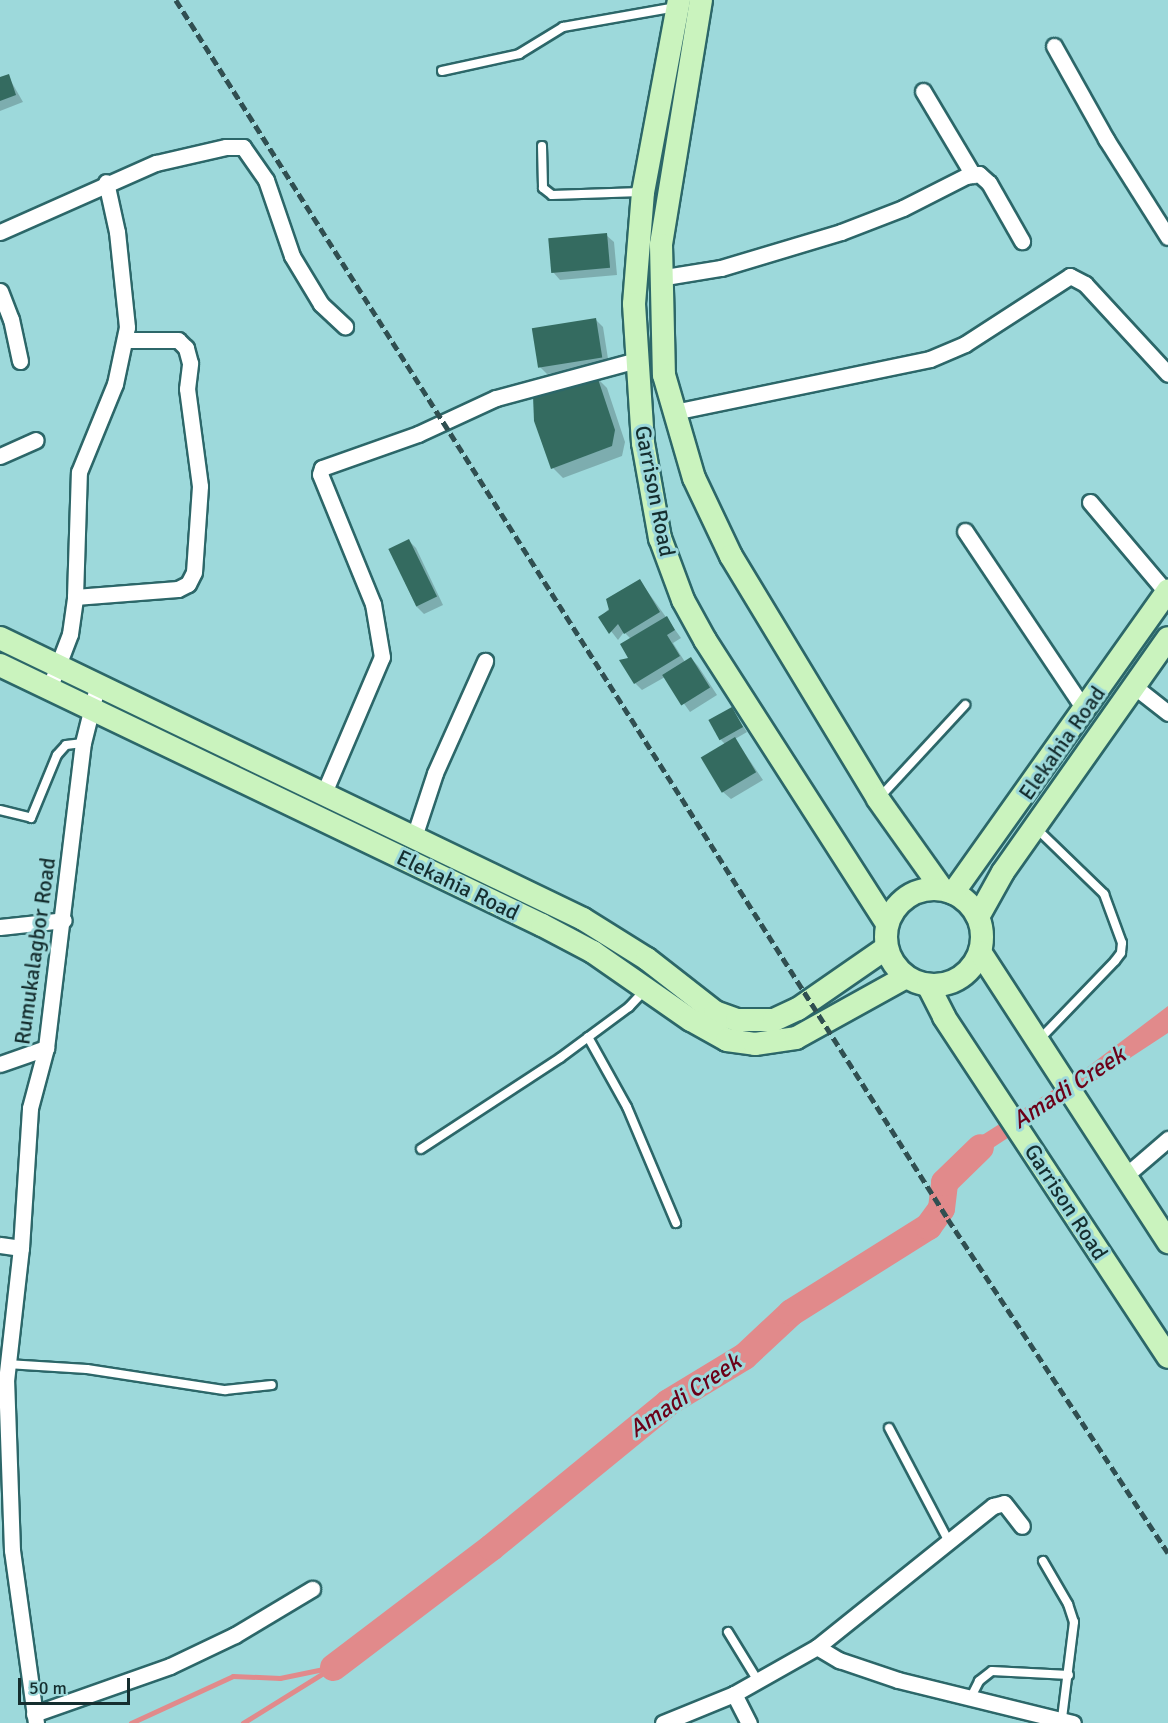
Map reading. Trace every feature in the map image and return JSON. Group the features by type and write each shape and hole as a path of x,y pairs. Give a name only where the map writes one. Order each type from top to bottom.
{"main road":[{"name":"Garrison Road","path":"701,0 668,192 659,278 664,375 674,412 693,478 731,556 878,799 947,891"},
{"name":"Garrison Road","path":"678,3 643,192 635,280 637,360 643,443 660,538 683,600 820,825 887,924"},
{"name":"Elekahia Road","path":"947,891 1085,710 1167,592"},
{"name":"Elekahia Road","path":"0,638 97,687 583,919 647,958 715,1012 736,1020 774,1020 798,1009 886,948"},
{"name":"Elekahia Road","path":"978,917 1035,826 1168,638"},
{"name":"Elekahia Road","path":"0,665 542,925 647,987 714,1034 755,1044 796,1038 906,977"},
{"path":"930,888 947,891 978,917 980,952 972,968 958,979 928,985 906,977 886,948 887,924 907,896 930,888"},
{"path":"980,952 1057,1066 1168,1242"},
{"name":"Garrison Road","path":"928,985 944,1017 1168,1357"}],"street":[{"path":"1054,46 1106,139 1168,237"},
{"path":"923,91 973,175"},
{"path":"0,232 106,182 156,163 226,147 243,147 266,180 292,256 321,304 345,326"},
{"path":"659,278 721,268 841,232 979,174 989,183 1022,241"},
{"path":"49,689 70,634 75,597 78,479 115,384 126,340 123,279 106,182"},
{"path":"674,412 930,359 965,344 1070,276 1085,284 1168,374"},
{"path":"0,291 11,319 20,361"},
{"path":"75,597 178,589 188,584 194,572 200,486 187,388 190,363 186,348 178,340 126,340"},
{"path":"323,795 382,657 374,604 320,474 322,468 418,434 496,398 637,360"},
{"path":"0,456 36,440"},
{"path":"1090,502 1167,592"},
{"path":"965,531 1085,710"},
{"path":"414,837 435,773 486,661"},
{"name":"Rumukalagbor Road","path":"35,1719 6,1551 3,1381 21,1248 30,1108 46,1048 64,920 83,743 89,709 97,687"},
{"path":"1135,687 1168,713"},
{"path":"0,927 64,920"},
{"path":"0,1064 46,1048"},
{"path":"1125,1176 1168,1139"},
{"path":"0,1245 21,1248"},
{"path":"663,1723 734,1694 817,1647 993,1506 1005,1503 1022,1526"},
{"path":"35,1719 170,1665 235,1635 312,1589"},
{"path":"817,1647 839,1660 970,1699 1067,1721"},
{"path":"734,1694 749,1723"}],"lane":[{"path":"442,71 519,54 563,27 678,3"},
{"path":"542,146 543,188 552,195 643,192"},
{"path":"878,799 965,705"},
{"path":"0,810 31,818 57,755 66,745 83,743"},
{"path":"1035,826 1104,894 1122,943 1121,953 1115,961 1039,1040"},
{"path":"421,1149 588,1038 629,1007 647,987"},
{"path":"588,1038 627,1107 676,1223"},
{"path":"7,1364 87,1369 225,1390 272,1385"},
{"path":"889,1428 948,1540"},
{"path":"1043,1560 1068,1604 1074,1622 1067,1721"},
{"path":"728,1632 758,1681"},
{"path":"970,1699 979,1681 992,1671 1069,1675"}],"water":[{"path":"1168,1006 1168,1033 953,1174 949,1169 976,1139 1081,1072"}],"building":[{"path":"9,74 16,95 0,101 0,77"},
{"path":"607,233 610,268 551,273 548,238"},
{"path":"596,318 602,358 538,368 532,328"},
{"path":"597,376 615,430 612,446 551,469 534,421 533,396"},
{"path":"409,539 437,597 416,607 388,549"},
{"path":"640,579 660,612 624,634 618,624 609,634 598,617 609,610 606,599"},
{"path":"667,616 675,630 667,635 680,656 634,684 619,660 628,658 620,644"},
{"path":"691,657 710,688 681,706 662,675"},
{"path":"732,707 743,727 720,740 708,720"},
{"path":"735,737 756,772 722,793 701,758"}],"waterway":[{"name":"Amadi Creek","path":"333,1667 491,1547 668,1402 744,1356 791,1312 928,1226 941,1208 944,1182 980,1147"},
{"name":"Amadi Creek","path":"131,1723 233,1676 280,1678 333,1667"},
{"path":"243,1723 330,1669"}],"railway":[{"path":"176,0 948,1219 1168,1553"}]}
